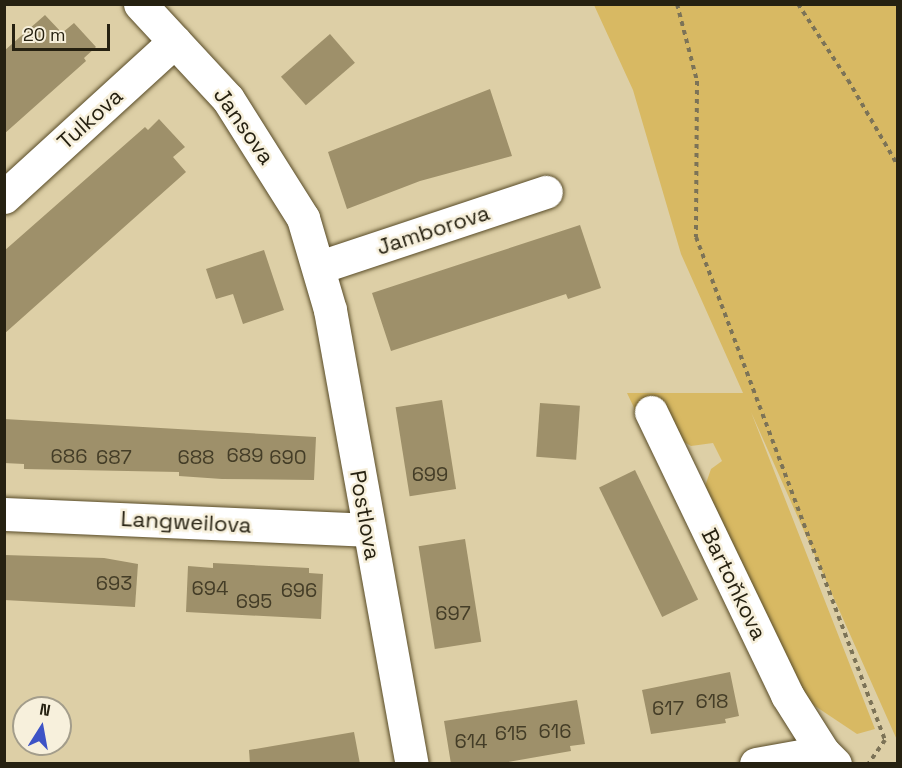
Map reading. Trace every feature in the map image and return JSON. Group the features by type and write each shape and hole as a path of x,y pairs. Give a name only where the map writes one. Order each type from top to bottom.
{"street":[{"name":"Jansova","path":"140,4 228,99 280,177 303,218 320,267"},
{"name":"Tulkova","path":"4,197 175,41"},
{"name":"Jamborova","path":"320,267 546,192"},
{"name":"Postlova","path":"320,267 412,764"},
{"name":"Bartoňkova","path":"651,412 788,695 829,758"},
{"name":"Langweilova","path":"4,514 367,530"},
{"path":"756,764 829,758"}],"path":[{"path":"677,4 697,81 696,237 885,740 868,764"},
{"path":"798,4 848,80 897,166"}],"shaded area":[{"path":"594,5 897,5 897,740 751,412 875,729 857,734 812,704 801,687 705,486 711,469 722,461 713,443 691,446 638,416 627,393 743,393 681,254 633,90"}],"building":[{"path":"45,15 62,33 74,23 96,47 84,58 86,61 4,134 4,51"},
{"path":"330,34 355,63 306,105 281,77"},
{"path":"490,89 512,156 420,181 347,209 328,152"},
{"path":"159,119 185,147 173,157 186,172 4,334 4,251 145,127 148,130"},
{"path":"580,225 601,288 568,299 566,294 391,351 372,293"},
{"path":"264,250 284,310 243,324 233,294 216,299 206,269"},
{"path":"442,400 456,489 410,496 396,407"},
{"path":"540,403 580,406 576,460 536,457"},
{"path":"4,419 316,437 314,480 222,479 179,476 179,472 24,469 24,464 4,463"},
{"path":"635,470 698,599 662,617 599,488"},
{"path":"465,539 481,642 435,649 419,546"},
{"path":"4,555 104,558 138,564 135,607 4,600"},
{"path":"213,563 309,568 309,573 323,574 321,619 186,612 188,566 213,568"},
{"path":"730,672 739,716 725,719 726,723 651,734 642,690"},
{"path":"577,700 585,744 570,746 571,751 497,764 451,764 444,721"},
{"path":"354,732 360,764 250,764 249,750"}]}
